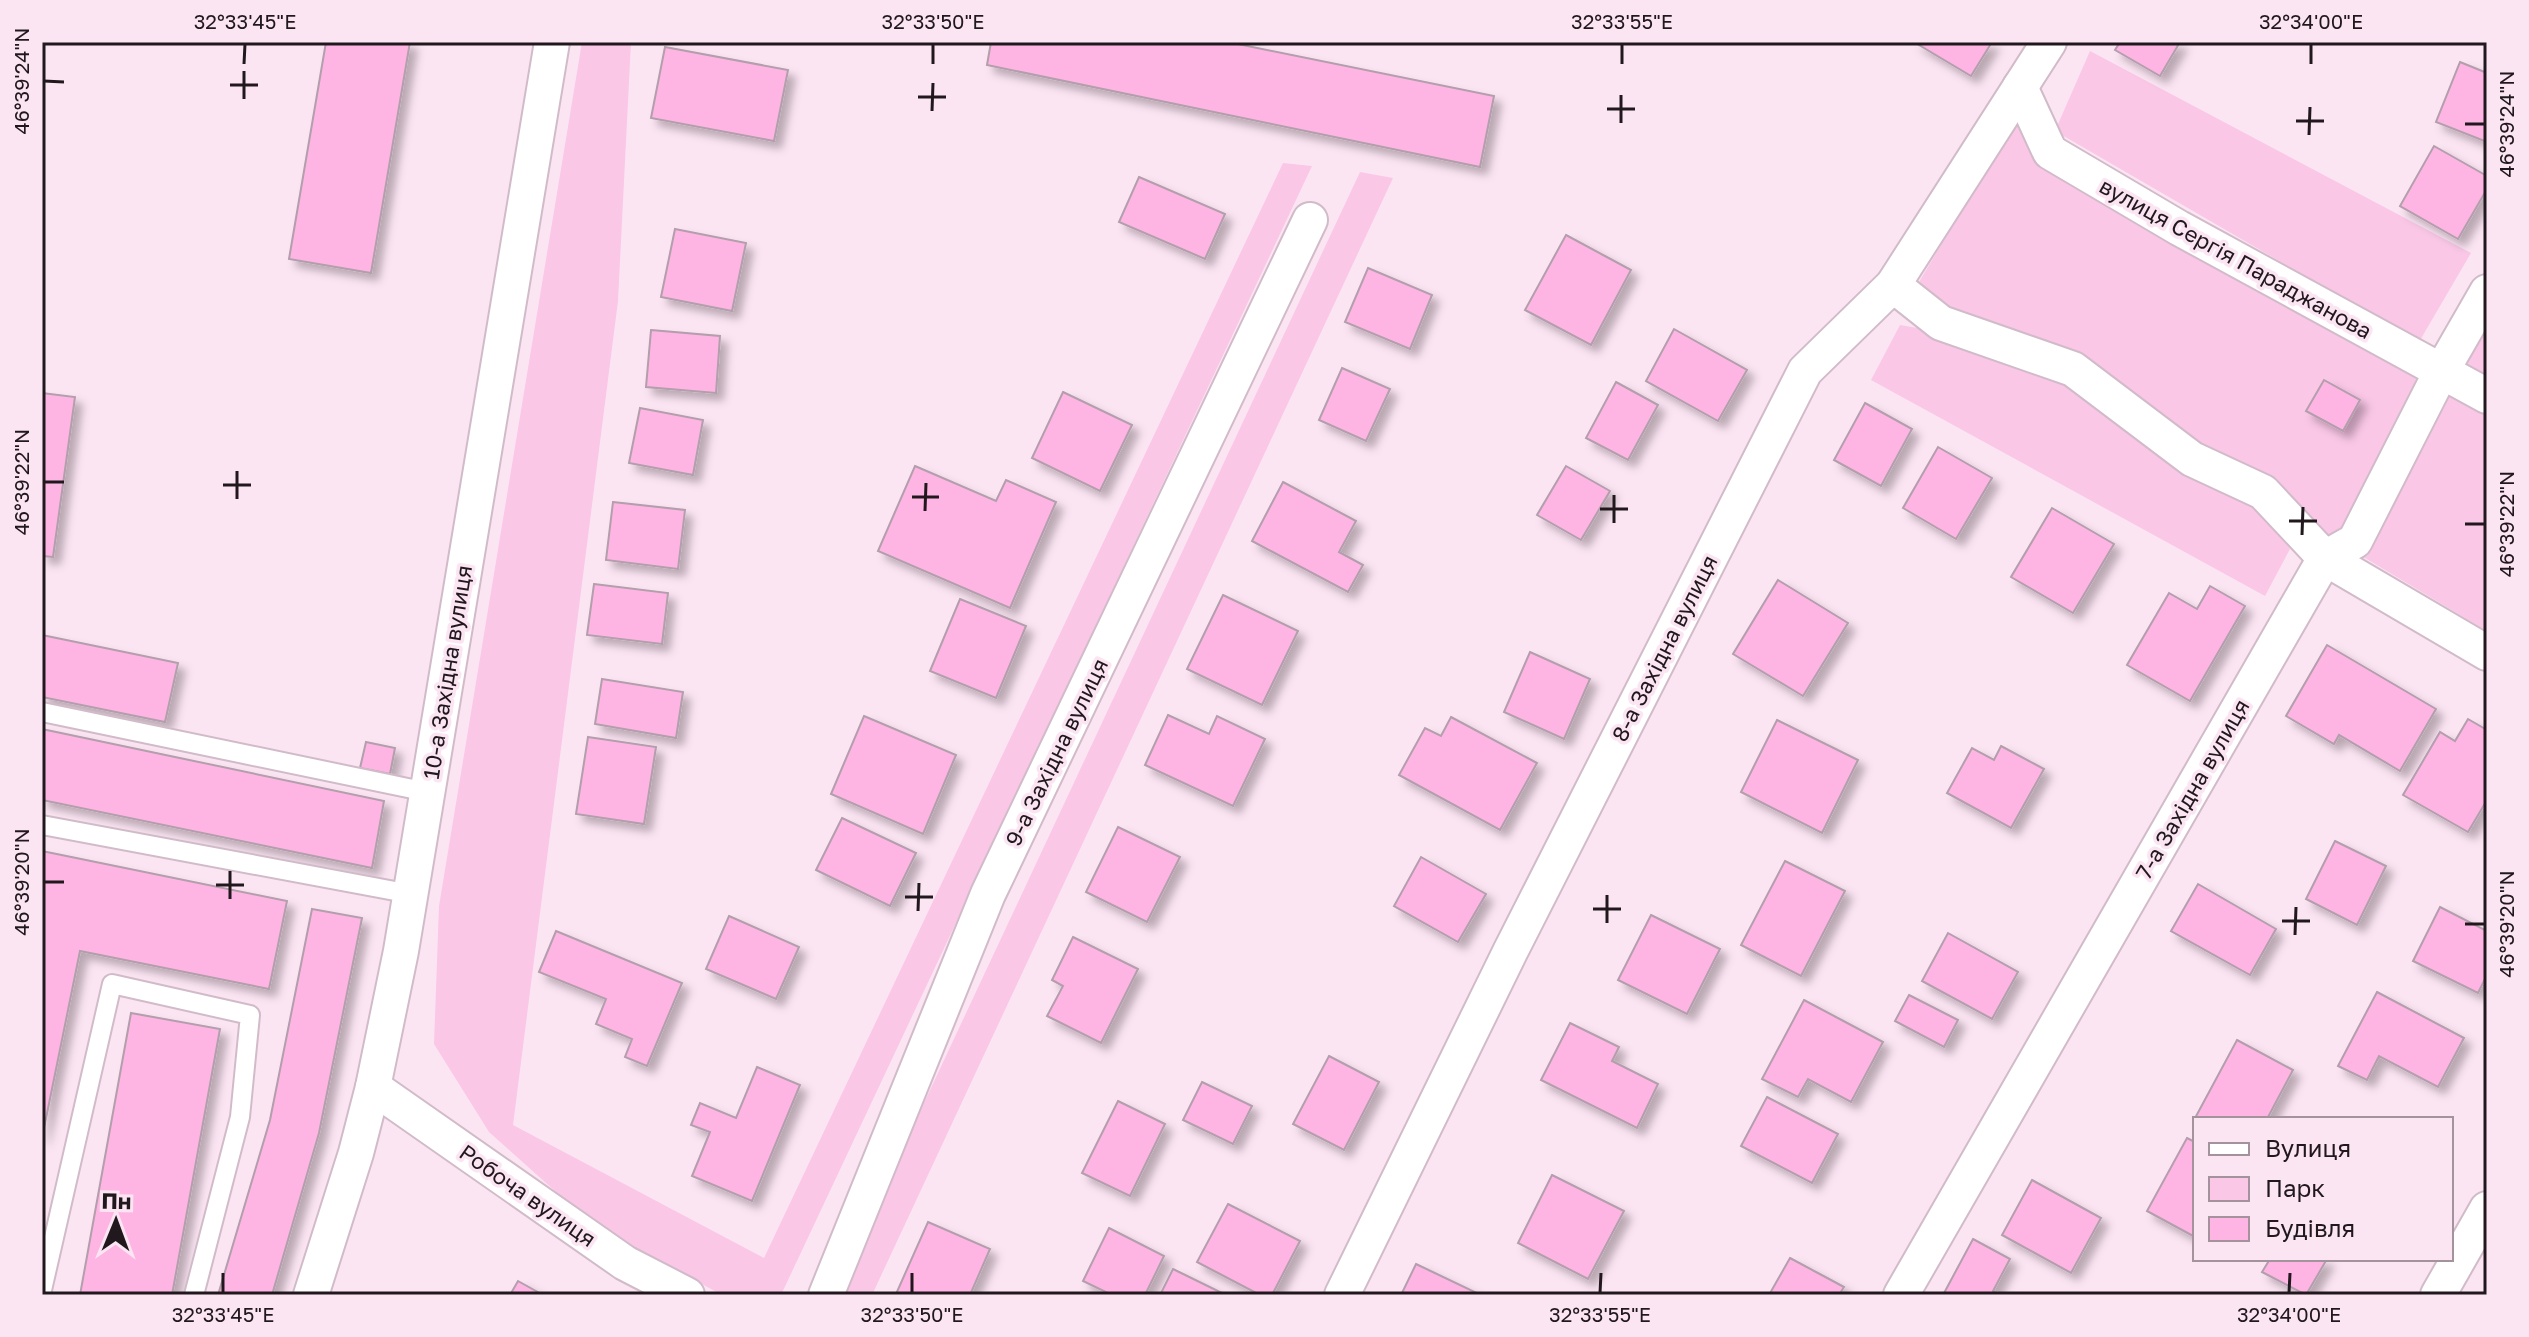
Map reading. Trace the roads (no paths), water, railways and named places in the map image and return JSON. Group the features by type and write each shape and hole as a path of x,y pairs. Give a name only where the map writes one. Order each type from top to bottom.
{"street":[{"name":"10-а Західна вулиця","path":"311,1295 356,1153 373,1087 411,894 552,42"},
{"name":"8-а Західна вулиця","path":"1342,1295 1510,952 1805,371 1893,285 2049,42"},
{"name":"вулиця Сергія Параджанова","path":"2020,87 2050,152 2179,228 2487,396"},
{"name":"9-а Західна вулиця","path":"826,1295 988,894 1310,220"},
{"path":"1893,285 1941,323 2073,369 2192,459 2263,492 2325,558 2487,653"},
{"name":"7-а Західна вулиця","path":"1901,1295 2325,558 2355,541 2441,372 2487,292"},
{"name":"Робоча вулиця","path":"373,1087 625,1263 687,1295"},
{"path":"2438,1295 2487,1209"}],"lane":[{"path":"42,712 427,792"},
{"path":"42,825 411,894"},
{"path":"42,1290 112,984 250,1015 240,1117 194,1295"}]}
